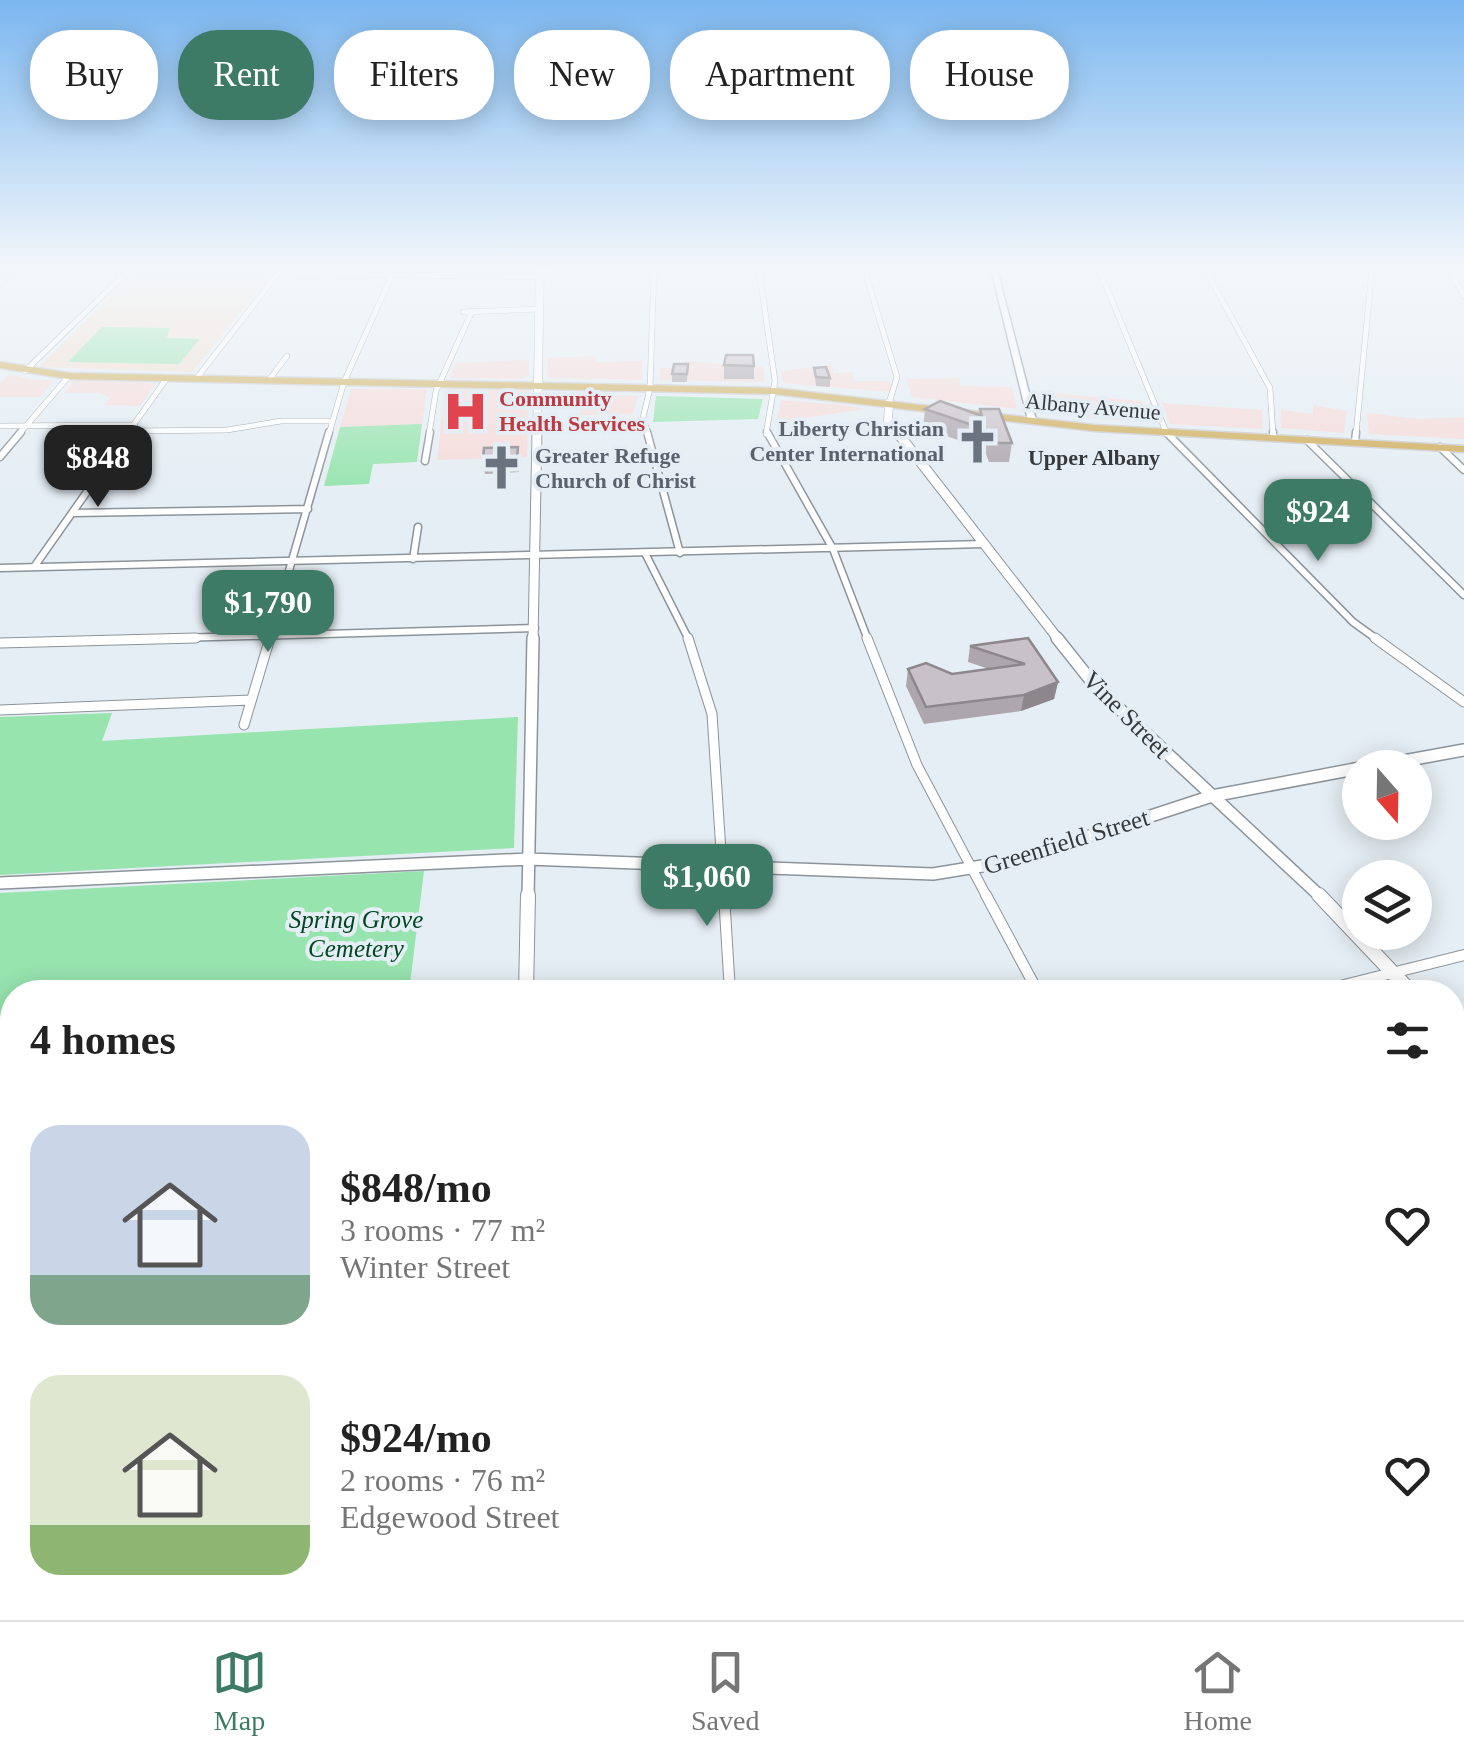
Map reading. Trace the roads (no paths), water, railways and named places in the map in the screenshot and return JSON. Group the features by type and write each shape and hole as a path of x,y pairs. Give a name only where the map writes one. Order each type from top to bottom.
{"highway":[{"name":"Albany Avenue","path":"0,365 68,376 774,392 1166,433 1464,448"}],"main road":[{"path":"1013,345 1032,420"}],"street":[{"path":"25,371 52,345"},
{"path":"196,379 223,345"},
{"path":"244,725 332,421 360,345"},
{"path":"425,461 439,384 455,345"},
{"path":"526,980 539,345"},
{"path":"651,345 650,388 644,418 680,552"},
{"path":"768,345 774,392 766,436 833,549 917,765 1032,980"},
{"path":"887,345 896,373 889,403"},
{"path":"1130,345 1166,433 1324,596 1400,658 1464,702"},
{"path":"1246,345 1270,388 1273,438"},
{"path":"1355,442 1365,345"},
{"path":"268,380 287,356"},
{"path":"0,457 68,376"},
{"path":"34,567 166,378"},
{"name":"Vine Street","path":"889,403 886,418 1096,688 1348,922 1401,980"},
{"path":"0,426 237,430 280,421 332,421"},
{"path":"1307,440 1464,595"},
{"path":"1440,448 1464,470"},
{"path":"73,512 308,509"},
{"path":"413,559 418,527"},
{"path":"0,568 984,544"},
{"path":"645,554 676,608 702,669 712,714 729,980"},
{"path":"0,643 535,628"},
{"path":"0,710 251,700"},
{"name":"Greenfield Street","path":"1432,756 1464,750"},
{"name":"Greenfield Street","path":"0,883 528,859 932,874 1013,862 1212,796 1342,772"},
{"path":"1360,980 1464,955"}],"place":[{"name":"Community Health Services","path":"466,411"},
{"name":"Liberty Christian Center International","path":"977,441"},
{"name":"Greater Refuge Church of Christ","path":"502,468"}],"district":[{"name":"Upper Albany","path":"1094,457"}],"park label":[{"name":"Spring Grove Cemetery","path":"356,934"}]}
